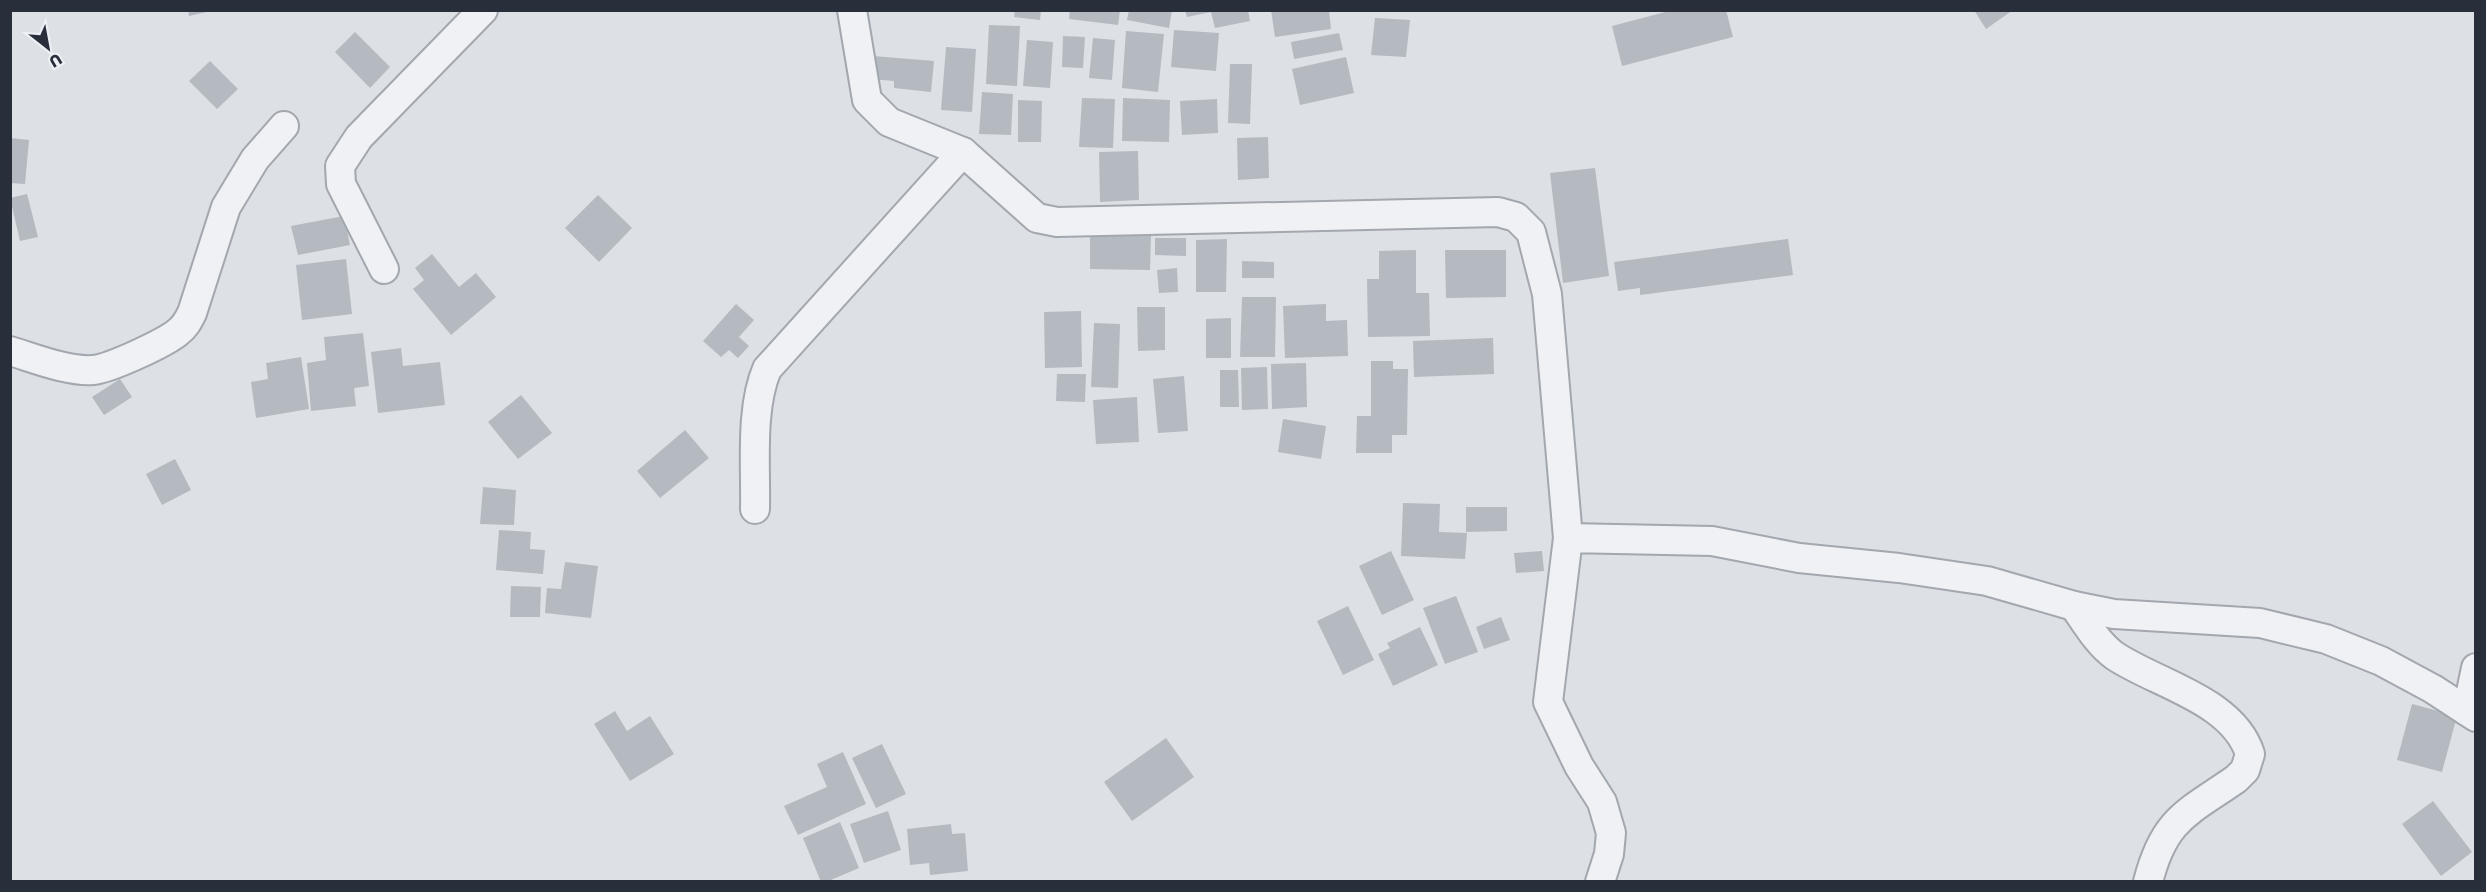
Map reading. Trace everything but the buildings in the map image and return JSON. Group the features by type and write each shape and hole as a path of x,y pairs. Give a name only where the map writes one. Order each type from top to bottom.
{"street":[{"path":"384,269 341,184 340,166 359,138 483,10"},
{"path":"852,10 867,99 889,122 963,152 1037,218 1057,222 1498,212 1516,217 1531,232 1547,294 1568,538 1548,702 1579,766 1602,802 1611,833 1609,854 1600,882"},
{"path":"10,351 42,361 93,370 112,364 178,333 192,314 226,207 255,159 284,126"},
{"path":"755,509 757,412 759,390 767,369 963,152"},
{"path":"1568,538 1712,541 1799,558 1899,568 1987,581 2074,606 2114,614 2260,623 2326,639 2381,661 2433,689 2471,714 2475,668"},
{"path":"2074,606 2099,641 2114,655 2204,702 2240,734 2250,754 2245,770 2236,779 2173,824 2163,838 2155,856 2148,882"}]}
